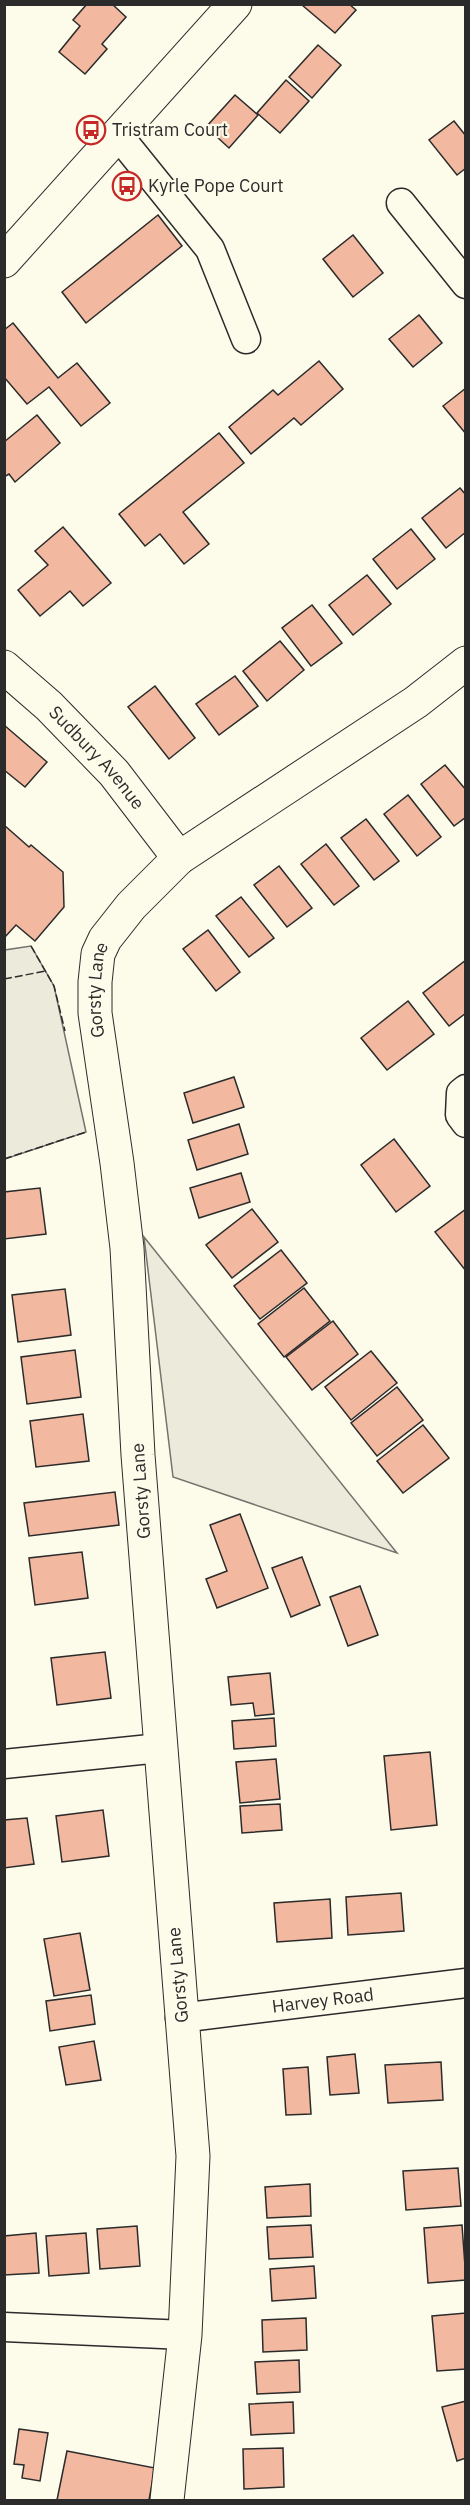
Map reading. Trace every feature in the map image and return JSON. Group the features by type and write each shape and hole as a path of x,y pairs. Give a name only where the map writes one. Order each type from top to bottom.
{"street":[{"path":"4,261 235,4"},
{"path":"118,135 210,249 246,339"},
{"path":"401,203 465,284"},
{"name":"Gorsty Lane","path":"168,2500 185,2335 193,2156 180,2018 138,1455 127,1248 95,1013 98,954 105,939 131,906 179,858 416,702 465,663"},
{"name":"Sudbury Avenue","path":"4,667 49,706 114,773 179,858"},
{"path":"465,1089 461,1093 460,1114 465,1123"},
{"path":"4,1764 160,1748"},
{"name":"Harvey Road","path":"180,2018 465,1983"},
{"path":"4,2327 185,2335"}],"shaded area":[{"path":"31,946 54,986 86,1132 5,1159 5,950"},
{"path":"144,1237 397,1553 173,1477"}],"building":[{"path":"87,4 112,4 126,17 102,44 107,49 85,74 59,52 80,26 73,20"},
{"path":"349,4 356,10 335,33 302,5"},
{"path":"318,45 341,65 312,98 289,77"},
{"path":"286,80 309,101 280,133 257,113"},
{"path":"235,95 258,115 229,148 206,127"},
{"path":"454,121 466,136 466,168 457,175 429,140"},
{"path":"158,215 182,246 86,323 62,292"},
{"path":"353,235 383,273 353,297 323,259"},
{"path":"419,315 442,343 413,367 389,339"},
{"path":"13,323 58,378 77,363 110,403 81,426 49,387 27,404 4,377 4,330"},
{"path":"319,361 343,389 301,425 294,418 251,454 229,427 273,390 278,395"},
{"path":"466,388 466,434 443,406"},
{"path":"37,415 60,443 15,482 9,474 4,477 4,442"},
{"path":"219,433 244,463 183,512 209,544 184,564 160,534 145,546 119,514"},
{"path":"460,488 466,495 466,532 446,548 422,518"},
{"path":"63,527 111,583 83,606 70,591 40,616 18,590 48,565 35,551"},
{"path":"411,529 435,559 397,589 373,559"},
{"path":"367,575 391,604 353,635 329,605"},
{"path":"312,605 342,643 311,666 282,628"},
{"path":"280,641 304,670 267,701 243,671"},
{"path":"235,676 258,706 219,735 196,704"},
{"path":"155,686 195,738 169,759 128,707"},
{"path":"4,725 47,762 25,787 4,770"},
{"path":"445,765 466,790 466,817 454,826 421,784"},
{"path":"408,795 441,837 417,856 384,814"},
{"path":"366,819 399,861 374,880 341,838"},
{"path":"4,825 63,872 64,907 35,941 16,925 4,938"},
{"path":"326,844 359,886 334,905 301,864"},
{"path":"279,866 312,908 287,927 254,885"},
{"path":"241,897 274,938 249,957 216,916"},
{"path":"208,930 240,972 216,991 183,949"},
{"path":"466,960 466,1013 449,1026 423,993"},
{"path":"408,1001 434,1034 387,1070 361,1038"},
{"path":"234,1077 244,1107 193,1123 184,1093"},
{"path":"239,1124 248,1154 197,1170 188,1140"},
{"path":"394,1139 430,1186 396,1212 361,1165"},
{"path":"241,1173 250,1202 199,1218 190,1188"},
{"path":"40,1188 46,1234 4,1239 4,1192"},
{"path":"252,1209 278,1242 232,1278 206,1245"},
{"path":"466,1209 466,1271 435,1232"},
{"path":"281,1250 307,1283 260,1319 234,1286"},
{"path":"304,1288 330,1321 284,1357 258,1324"},
{"path":"65,1289 71,1335 18,1342 12,1295"},
{"path":"333,1321 358,1354 312,1390 286,1357"},
{"path":"75,1350 81,1397 27,1404 21,1357"},
{"path":"371,1351 397,1383 351,1420 325,1387"},
{"path":"397,1387 423,1420 377,1456 351,1423"},
{"path":"83,1414 89,1461 36,1467 30,1421"},
{"path":"423,1425 449,1458 403,1493 377,1461"},
{"path":"115,1492 119,1525 29,1536 24,1503"},
{"path":"240,1514 268,1588 217,1608 206,1579 227,1571 210,1525"},
{"path":"82,1552 88,1598 35,1605 29,1558"},
{"path":"302,1557 320,1605 291,1617 272,1568"},
{"path":"360,1586 378,1635 348,1646 330,1597"},
{"path":"105,1652 111,1698 57,1705 51,1658"},
{"path":"270,1673 274,1714 255,1716 253,1703 231,1705 228,1677"},
{"path":"274,1718 276,1746 234,1749 232,1721"},
{"path":"430,1752 437,1825 391,1830 384,1756"},
{"path":"276,1759 280,1799 240,1803 236,1762"},
{"path":"280,1804 282,1830 242,1833 240,1806"},
{"path":"103,1810 109,1856 62,1862 56,1816"},
{"path":"27,1818 34,1864 4,1868 4,1820"},
{"path":"401,1893 404,1931 348,1935 346,1897"},
{"path":"330,1899 332,1938 277,1942 274,1903"},
{"path":"80,1933 90,1990 54,1996 44,1939"},
{"path":"91,1995 95,2024 50,2031 46,2001"},
{"path":"94,2041 101,2080 66,2085 59,2047"},
{"path":"355,2054 359,2093 330,2095 327,2057"},
{"path":"441,2062 443,2100 388,2103 385,2065"},
{"path":"308,2067 311,2114 286,2115 283,2069"},
{"path":"458,2168 461,2206 406,2210 403,2171"},
{"path":"310,2184 311,2216 267,2218 265,2187"},
{"path":"311,2225 313,2257 269,2259 267,2227"},
{"path":"462,2225 466,2280 428,2283 424,2228"},
{"path":"137,2226 140,2266 100,2269 97,2229"},
{"path":"36,2233 39,2273 4,2275 4,2236"},
{"path":"86,2233 89,2273 49,2276 46,2236"},
{"path":"314,2266 316,2298 272,2301 270,2269"},
{"path":"466,2313 466,2369 437,2371 432,2316"},
{"path":"306,2318 307,2350 263,2352 262,2320"},
{"path":"299,2360 300,2392 257,2394 255,2362"},
{"path":"466,2401 466,2458 457,2461 442,2407"},
{"path":"293,2402 294,2433 251,2435 249,2404"},
{"path":"19,2429 48,2433 40,2481 22,2478 24,2465 14,2464"},
{"path":"283,2448 284,2487 244,2489 243,2449"},
{"path":"67,2451 155,2468 149,2500 57,2500"}],"fence":[{"path":"31,946 54,986 65,1031"},
{"path":"4,979 46,971"},
{"path":"4,1159 86,1132"}],"place":[{"name":"Tristram Court","path":"91,130"},
{"name":"Kyrle Pope Court","path":"127,186"}]}
